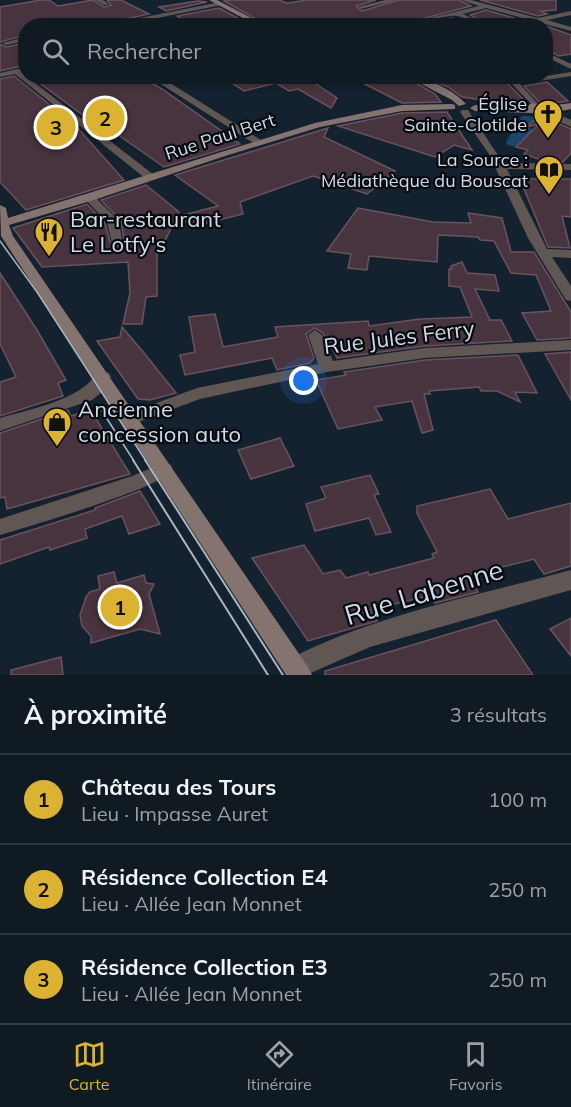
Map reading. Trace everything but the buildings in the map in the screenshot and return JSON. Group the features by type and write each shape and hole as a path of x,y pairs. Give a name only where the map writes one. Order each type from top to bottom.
{"street":[{"path":"98,0 106,4"},
{"path":"212,0 247,18"},
{"path":"361,7 394,0"},
{"path":"464,0 489,5 522,18"},
{"path":"146,18 220,4"},
{"path":"434,18 489,5"},
{"path":"456,13 467,18"},
{"path":"552,18 571,13"},
{"path":"553,27 571,30"},
{"path":"6,43 18,41"},
{"path":"555,59 571,56"},
{"path":"555,59 571,67"},
{"path":"0,75 18,71"},
{"path":"553,76 571,74"},
{"path":"38,84 150,177"},
{"path":"165,84 259,142"},
{"path":"426,84 455,98 464,108 500,166 542,252 571,297"},
{"path":"515,84 533,108"},
{"name":"Rue Paul Bert","path":"1,219 90,198 259,142 374,112 402,108 533,108 547,111 571,106"},
{"path":"547,111 571,124"},
{"path":"500,166 571,167"},
{"path":"90,198 113,222 116,240"},
{"path":"1,219 10,240 298,672"},
{"path":"542,252 571,254"},
{"path":"315,335 327,367"},
{"name":"Rue Jules Ferry","path":"130,419 197,394 327,367 425,353 571,345"},
{"path":"0,425 86,396 97,387 103,377"},
{"path":"0,527 138,482 164,470"},
{"name":"Rue Labenne","path":"298,672 314,658 370,636 571,580"}],"shaded area":[{"path":"522,116 541,117 571,130 531,125 528,127 534,130 516,147 507,145 506,142"}],"tram line":[{"path":"0,241 37,292 146,461"},
{"path":"102,411 134,461"},
{"path":"133,460 268,675"},
{"path":"145,460 283,675"}],"place":[{"name":"Résidence Collection E4","path":"105,118"},
{"name":"Résidence Collection E3","path":"56,127"},
{"name":"Église Sainte-Clotilde","path":"548,140"},
{"name":"La Source : Médiathèque du Bouscat","path":"549,196"},
{"name":"Bar-restaurant Le Lotfy's","path":"49,258"},
{"name":"Ancienne concession auto","path":"57,448"},
{"name":"Château des Tours","path":"120,607"}]}
